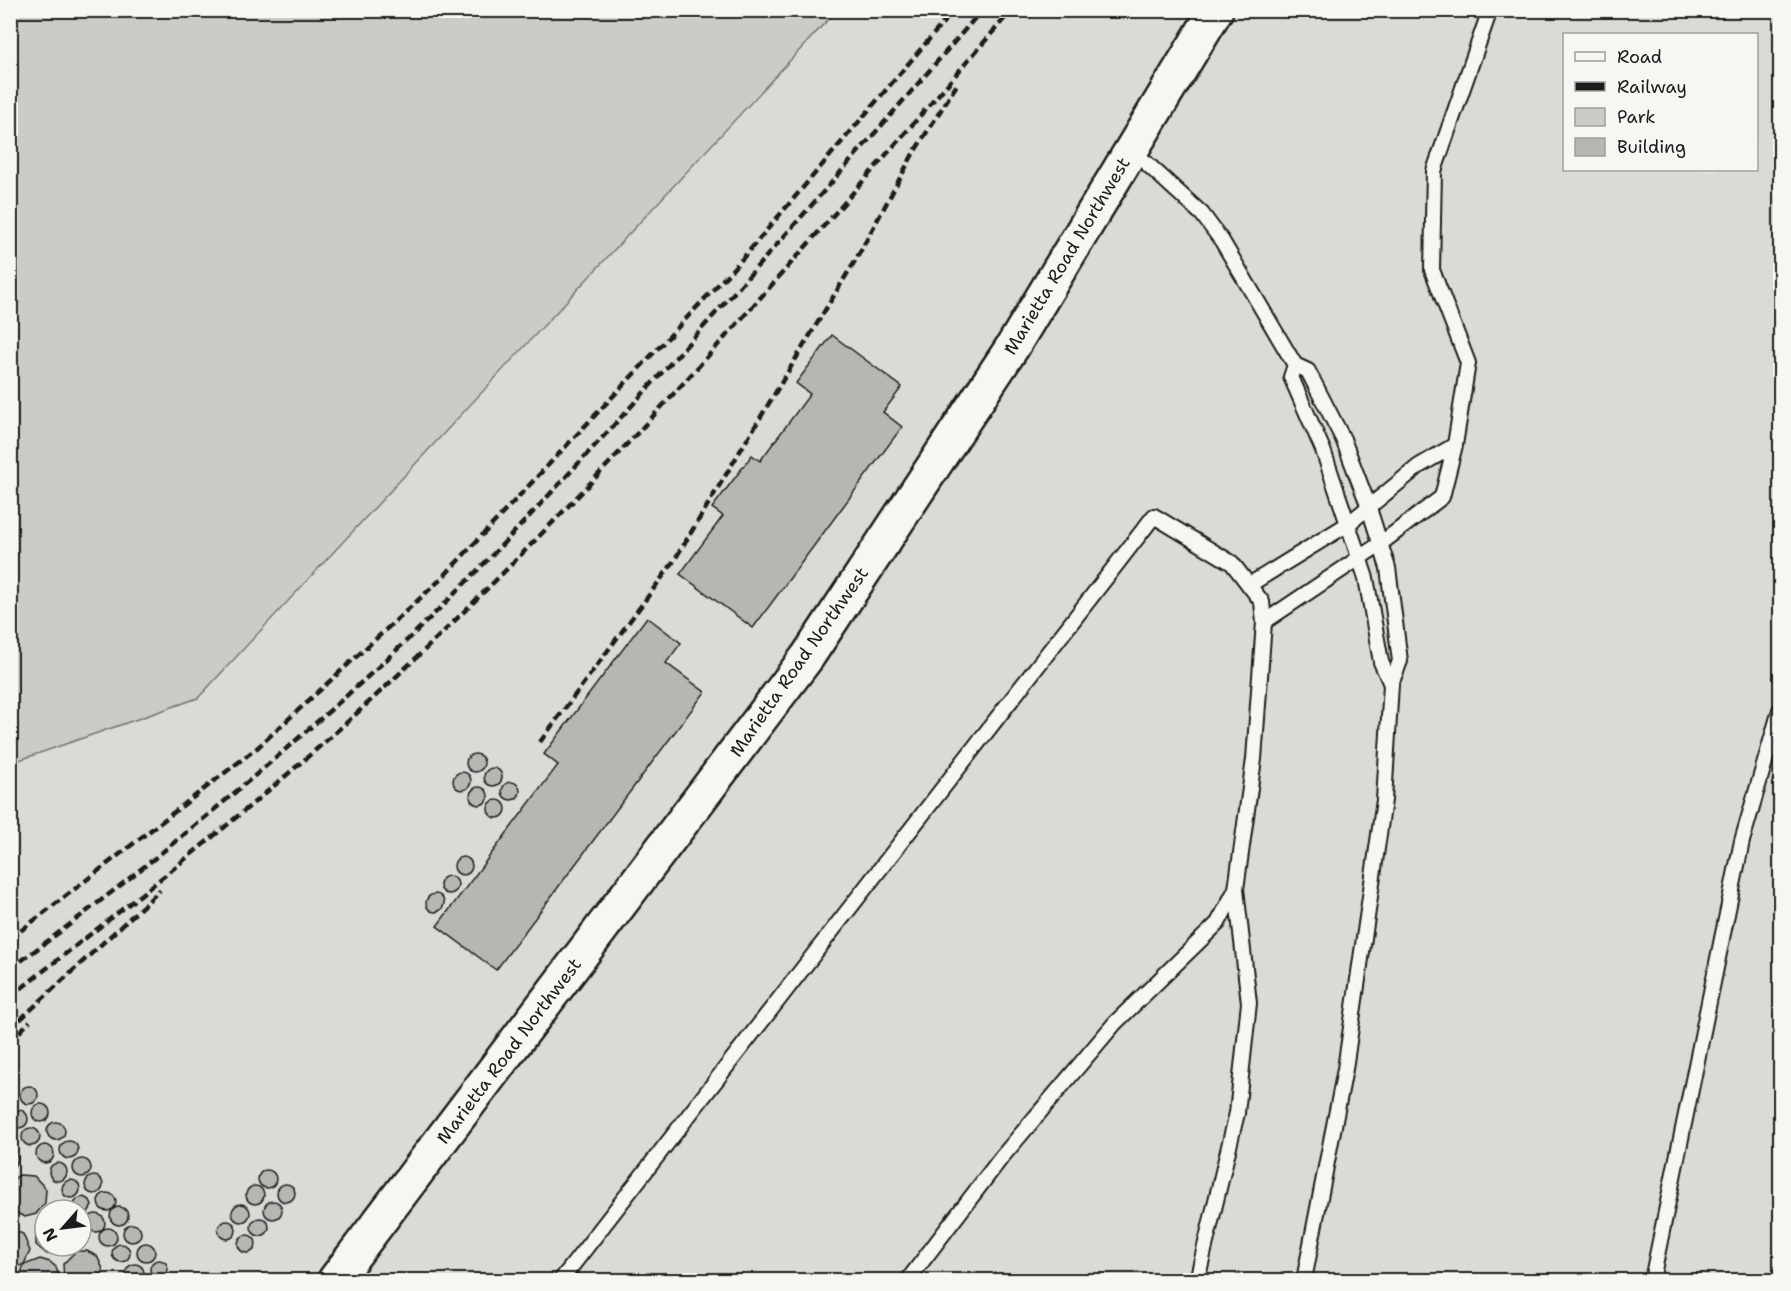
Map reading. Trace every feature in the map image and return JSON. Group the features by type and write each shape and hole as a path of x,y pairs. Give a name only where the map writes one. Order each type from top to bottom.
{"street":[{"name":"Marietta Road Northwest","path":"335,1281 808,656 1013,346 1216,10"}],"lane":[{"path":"1264,622 1380,544 1442,497 1455,445 1468,363 1432,270 1434,171 1490,10"},
{"path":"1131,150 1202,214 1222,241 1295,365 1308,371 1343,440 1369,508 1388,568 1400,661 1391,684 1384,800 1345,1070 1304,1281"},
{"path":"1295,365 1291,377 1323,450 1359,556 1366,578 1381,662 1391,684"},
{"path":"1249,585 1348,524 1419,466 1455,445"},
{"path":"561,1281 1154,516 1232,563 1262,602 1264,622 1254,759 1236,889 1249,1003 1237,1113 1197,1281"},
{"path":"1652,1281 1742,841 1780,710"},
{"path":"908,1281 1001,1158 1115,1023 1218,923 1236,889"}],"shaded area":[{"path":"836,11 1780,11 1780,1280 11,1280 10,763 198,698"}],"green space":[{"path":"10,11 836,11 198,698 11,763"}],"building":[{"path":"832,335 902,387 883,412 902,427 753,628 680,574 723,516 712,508 752,455 760,461 810,394 796,383"},
{"path":"647,617 681,643 666,663 705,692 496,970 437,926 558,765 544,754"},
{"path":"471,754 479,754 484,759 482,770 471,772 466,767 466,759"},
{"path":"489,768 497,768 502,773 500,784 489,786 484,781 484,773"},
{"path":"458,772 466,772 471,777 469,788 458,790 453,785 453,777"},
{"path":"507,782 515,782 520,787 518,798 507,800 502,795 502,787"},
{"path":"475,787 483,787 488,792 486,803 475,805 470,800 470,792"},
{"path":"493,800 501,800 506,805 504,816 493,818 488,813 488,805"},
{"path":"459,857 467,857 472,862 470,873 459,875 454,870 454,862"},
{"path":"445,876 453,876 458,881 456,892 445,894 440,889 440,881"},
{"path":"431,894 439,894 444,899 442,910 431,912 426,907 426,899"},
{"path":"29,1086 35,1089 38,1095 35,1101 29,1104 23,1101 20,1095 23,1089"},
{"path":"41,1104 49,1109 50,1113 45,1121 41,1122 33,1117 32,1113 37,1105"},
{"path":"19,1110 25,1113 28,1119 25,1125 19,1128 13,1125 10,1119 13,1113"},
{"path":"52,1122 60,1122 65,1127 63,1138 52,1140 47,1135 47,1127"},
{"path":"31,1128 38,1130 40,1137 38,1144 31,1146 24,1144 22,1137 24,1130"},
{"path":"69,1141 77,1146 78,1150 73,1158 69,1159 61,1154 60,1150 65,1142"},
{"path":"10,1142 18,1159 10,1174"},
{"path":"45,1145 53,1150 54,1154 49,1162 45,1163 37,1158 36,1154 41,1146"},
{"path":"78,1159 86,1159 91,1164 89,1175 78,1177 73,1172 73,1164"},
{"path":"58,1163 65,1165 67,1172 65,1179 58,1181 51,1179 49,1172 51,1165"},
{"path":"263,1170 271,1170 276,1175 274,1186 263,1188 258,1183 258,1175"},
{"path":"19,1175 34,1176 46,1189 45,1198 33,1198 33,1215 25,1217 10,1210 10,1182"},
{"path":"94,1176 102,1181 103,1185 98,1193 94,1194 86,1189 85,1185 90,1177"},
{"path":"67,1181 75,1181 79,1185 79,1193 75,1197 67,1197 63,1193 63,1185"},
{"path":"282,1184 290,1184 295,1189 293,1200 282,1202 277,1197 277,1189"},
{"path":"255,1186 261,1189 264,1195 261,1201 255,1204 249,1201 246,1195 249,1189"},
{"path":"103,1193 111,1193 116,1198 114,1209 103,1211 98,1206 98,1198"},
{"path":"269,1201 277,1201 282,1206 280,1217 269,1219 264,1214 264,1206"},
{"path":"237,1204 245,1204 250,1209 248,1220 237,1222 232,1217 232,1209"},
{"path":"115,1207 123,1207 128,1212 126,1223 115,1225 110,1220 110,1212"},
{"path":"93,1214 100,1214 105,1219 103,1230 93,1232"},
{"path":"260,1218 266,1221 269,1227 266,1233 260,1236 254,1233 251,1227 254,1221"},
{"path":"223,1221 231,1221 236,1226 234,1237 223,1239 218,1234 218,1226"},
{"path":"128,1224 136,1224 141,1229 139,1240 128,1242 123,1237 123,1229"},
{"path":"104,1228 112,1228 117,1233 115,1244 104,1246 99,1241 99,1233"},
{"path":"10,1229 23,1234 30,1251 24,1264 10,1271"},
{"path":"247,1235 255,1240 256,1244 251,1252 247,1253 239,1248 238,1244 243,1236"},
{"path":"142,1243 150,1243 155,1248 153,1259 142,1261 137,1256 137,1248"},
{"path":"121,1244 129,1249 130,1253 125,1261 121,1262 113,1257 112,1253 117,1245"},
{"path":"93,1254 97,1256 103,1269 102,1280 64,1280 63,1264 69,1258 93,1258"},
{"path":"40,1259 56,1267 60,1280 18,1280 24,1265"},
{"path":"159,1260 165,1263 168,1269 165,1275 159,1278 153,1275 150,1269 153,1263"},
{"path":"135,1264 141,1267 144,1273 141,1279 135,1282 129,1279 126,1273 129,1267"}],"railway":[{"path":"10,939 257,748 441,579 743,258 954,10"},
{"path":"10,969 107,896 250,780 387,659 449,599 671,362 982,10"},
{"path":"10,997 199,848 292,770 382,690 466,610 547,528 706,359 1012,10"},
{"path":"540,742 672,564 859,254 913,154 958,83"},
{"path":"10,1029 160,890"},
{"path":"10,1042 30,1021"}]}
